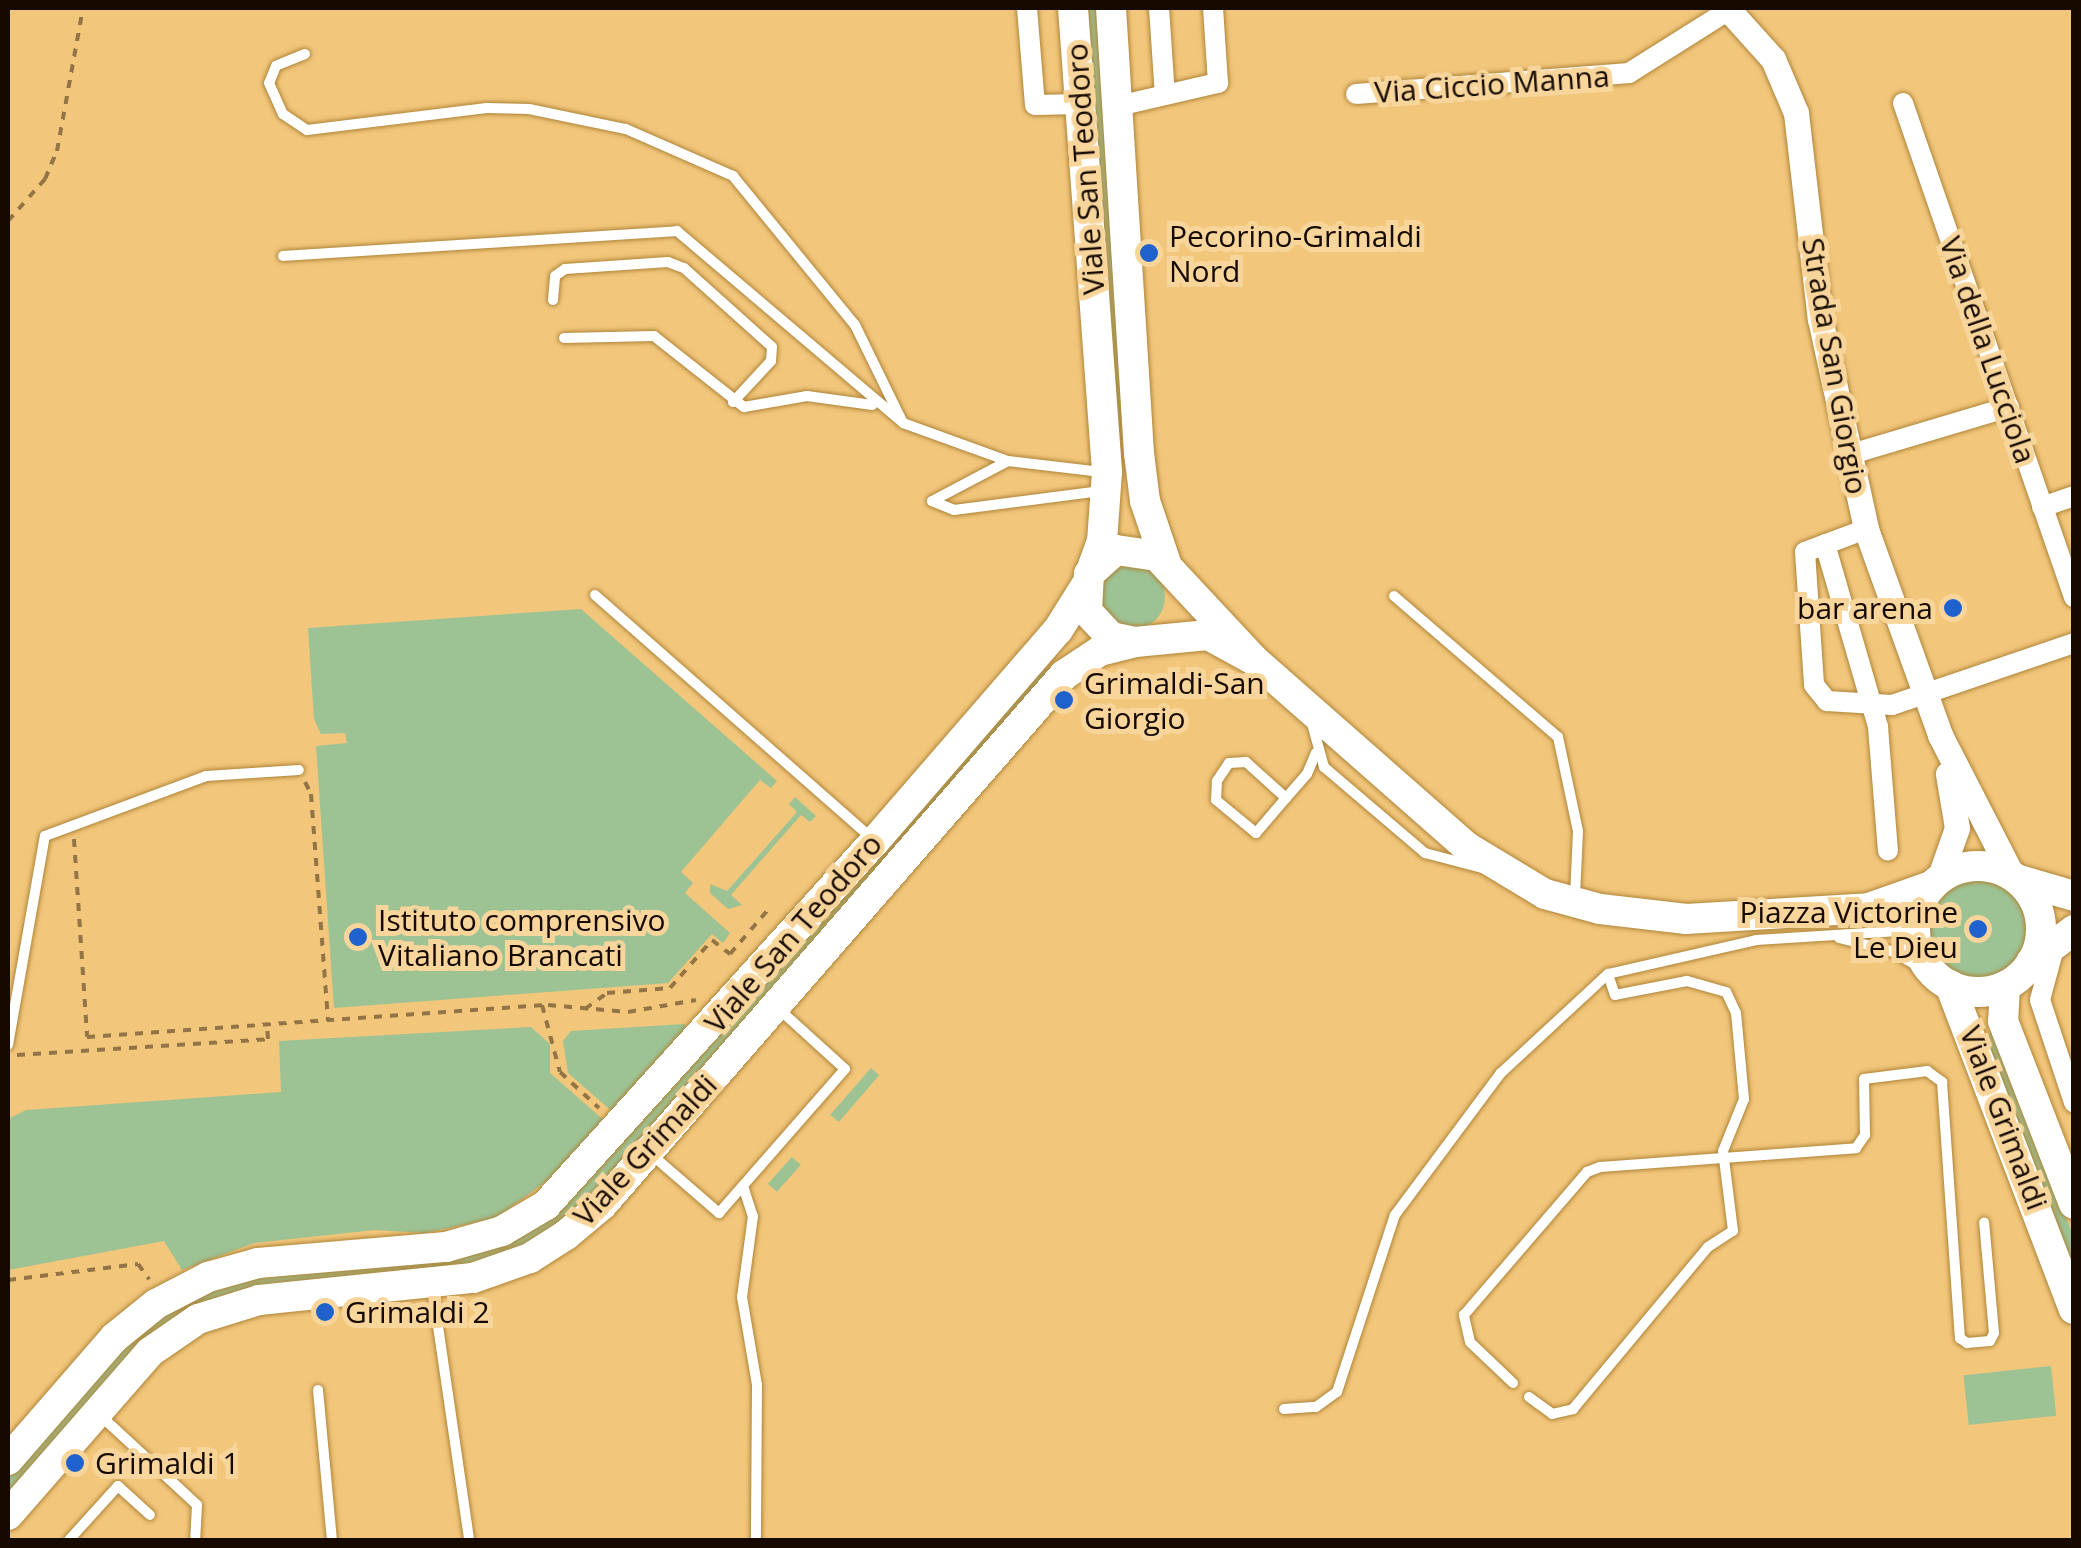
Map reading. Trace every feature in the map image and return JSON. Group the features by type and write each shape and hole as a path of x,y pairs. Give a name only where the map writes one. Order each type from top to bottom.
{"main road":[{"name":"Viale San Teodoro","path":"8,1460 114,1338 186,1287 258,1263 446,1247 502,1231 546,1204 621,1128 1058,630 1089,578 1107,481 1073,8"},
{"path":"1110,8 1139,454 1149,514 1171,571 1174,616 1141,641 1096,626 1089,578 1128,548 1171,571 1254,660 1493,868 1574,904 1686,920 1827,922 1919,903 1984,866 2074,896"},
{"name":"Viale Grimaldi","path":"8,1515 150,1352 230,1306 432,1286 504,1268 546,1248 602,1204 1064,675 1100,651 1141,641 1208,635 1254,660"},
{"path":"2015,878 2040,918 2030,964"},
{"path":"1919,903 1921,955 1943,981 1977,992 2004,986 2065,937"},
{"name":"Viale Grimaldi","path":"1943,981 2074,1308"},
{"path":"2004,986 2004,1021 2074,1204"}],"street":[{"path":"1027,8 1035,105 1080,104"},
{"path":"1159,8 1165,95"},
{"path":"1118,106 1218,82 1213,8"},
{"name":"Via Ciccio Manna","path":"1356,94 1629,73 1728,9"},
{"name":"Strada San Giorgio","path":"1728,9 1773,58 1796,113 1820,319 1848,455 1866,528 1940,734"},
{"name":"Via della Lucciola","path":"1903,103 2074,596"},
{"path":"1848,455 2009,407"},
{"path":"2042,506 2074,496"},
{"path":"1866,528 1805,552 1814,685 1838,706 1873,706 1924,694 2074,643"},
{"path":"1825,544 1873,706 1888,852"},
{"path":"1940,734 2015,878"},
{"path":"1919,903 1957,828 1940,734"},
{"path":"2042,1018 2041,982 2065,937"},
{"path":"2030,964 2042,1018 2074,1102"}],"lane":[{"path":"304,54 276,66 269,83 282,114 306,130 470,110 529,110 626,129 732,176 854,326 903,423"},
{"path":"284,256 676,231 878,407 903,423 1008,460 1107,481"},
{"path":"553,300 555,276 565,268 677,264 772,347 771,360 733,402"},
{"path":"564,338 654,336 733,402 754,408 808,396 842,397 878,407"},
{"path":"1008,460 932,501 954,510 1107,481"},
{"path":"596,595 875,841"},
{"path":"1394,596 1558,738 1578,831 1574,904"},
{"path":"1310,709 1316,753 1425,853 1462,868 1493,868"},
{"path":"1286,798 1246,762 1229,764 1216,781 1216,800 1256,833 1286,798 1316,753"},
{"path":"8,1045 32,933 38,851 46,836 206,776 299,770"},
{"path":"1284,1409 1316,1407 1337,1392 1395,1215 1512,1061 1608,974 1827,922 1891,951 1943,981"},
{"path":"1529,1398 1552,1414 1573,1409 1708,1248 1730,1236 1734,1218 1723,1157 1744,1099 1736,1013 1726,992 1686,981 1615,995 1608,974"},
{"path":"648,1152 720,1213 845,1070 774,1006"},
{"path":"1514,1384 1470,1342 1464,1315 1588,1172 1856,1148 1865,1135 1864,1079 1927,1071 1942,1082 1960,1338 1968,1342 1990,1341 1994,1333 1984,1222"},
{"path":"743,1186 753,1216 742,1298 757,1385 756,1540"},
{"path":"432,1286 469,1540"},
{"path":"318,1390 332,1540"},
{"path":"96,1412 197,1505 195,1540"},
{"path":"69,1540 118,1486 150,1515"}],"path":[{"path":"8,221 44,178 57,152 83,8"},
{"path":"299,770 311,794 328,1020"},
{"path":"73,824 87,1036 542,1005 584,1010 678,1008 711,991"},
{"path":"584,1010 607,993 670,988 712,940 730,958 767,912"},
{"path":"542,1005 560,1072 621,1128"},
{"path":"8,1056 268,1039 267,1024"},
{"path":"8,1280 138,1264"}],"green space":[{"path":"1088,8 1098,8 1122,440 1118,439"},
{"path":"1133,565 1156,574 1165,597 1156,620 1133,629 1110,620 1101,597 1110,574"},
{"path":"581,609 777,781 771,788 760,780 681,872 693,883 685,893 730,933 723,943 712,934 668,983 334,1008 316,746 347,743 345,733 321,734 314,719 308,628"},
{"path":"1043,666 1050,671 593,1197 540,1239 470,1267 226,1296 8,1497 8,1478 135,1333 224,1282 569,1202"},
{"path":"795,797 816,816 810,822 801,815 731,895 742,905 728,909 710,893 710,884 727,891 797,812 789,804"},
{"path":"1978,880 1997,883 2014,894 2025,911 2025,949 2014,966 1997,977 1978,980 1959,977 1942,966 1931,949 1928,930 1931,911 1942,894 1959,883"},
{"path":"684,1024 688,1029 614,1113 568,1073 563,1041 571,1031"},
{"path":"531,1027 550,1044 550,1073 606,1122 563,1169 496,1218 425,1233 375,1230 254,1243 182,1270 164,1241 8,1270 8,1119 26,1110 281,1092 279,1041"},
{"path":"1991,1030 2073,1235 2073,1271 1987,1041"},
{"path":"871,1068 879,1075 839,1122 830,1115"},
{"path":"792,1157 801,1165 777,1192 768,1184"},
{"path":"2051,1366 2056,1416 1969,1425 1963,1375"}],"place":[{"name":"Pecorino-Grimaldi Nord","path":"1149,253"},
{"name":"bar arena","path":"1953,608"},
{"name":"Grimaldi-San Giorgio","path":"1064,700"},
{"name":"Piazza Victorine Le Dieu","path":"1978,929"},
{"name":"Istituto comprensivo Vitaliano Brancati","path":"358,937"},
{"name":"Grimaldi 2","path":"325,1312"},
{"name":"Grimaldi 1","path":"75,1463"}]}
